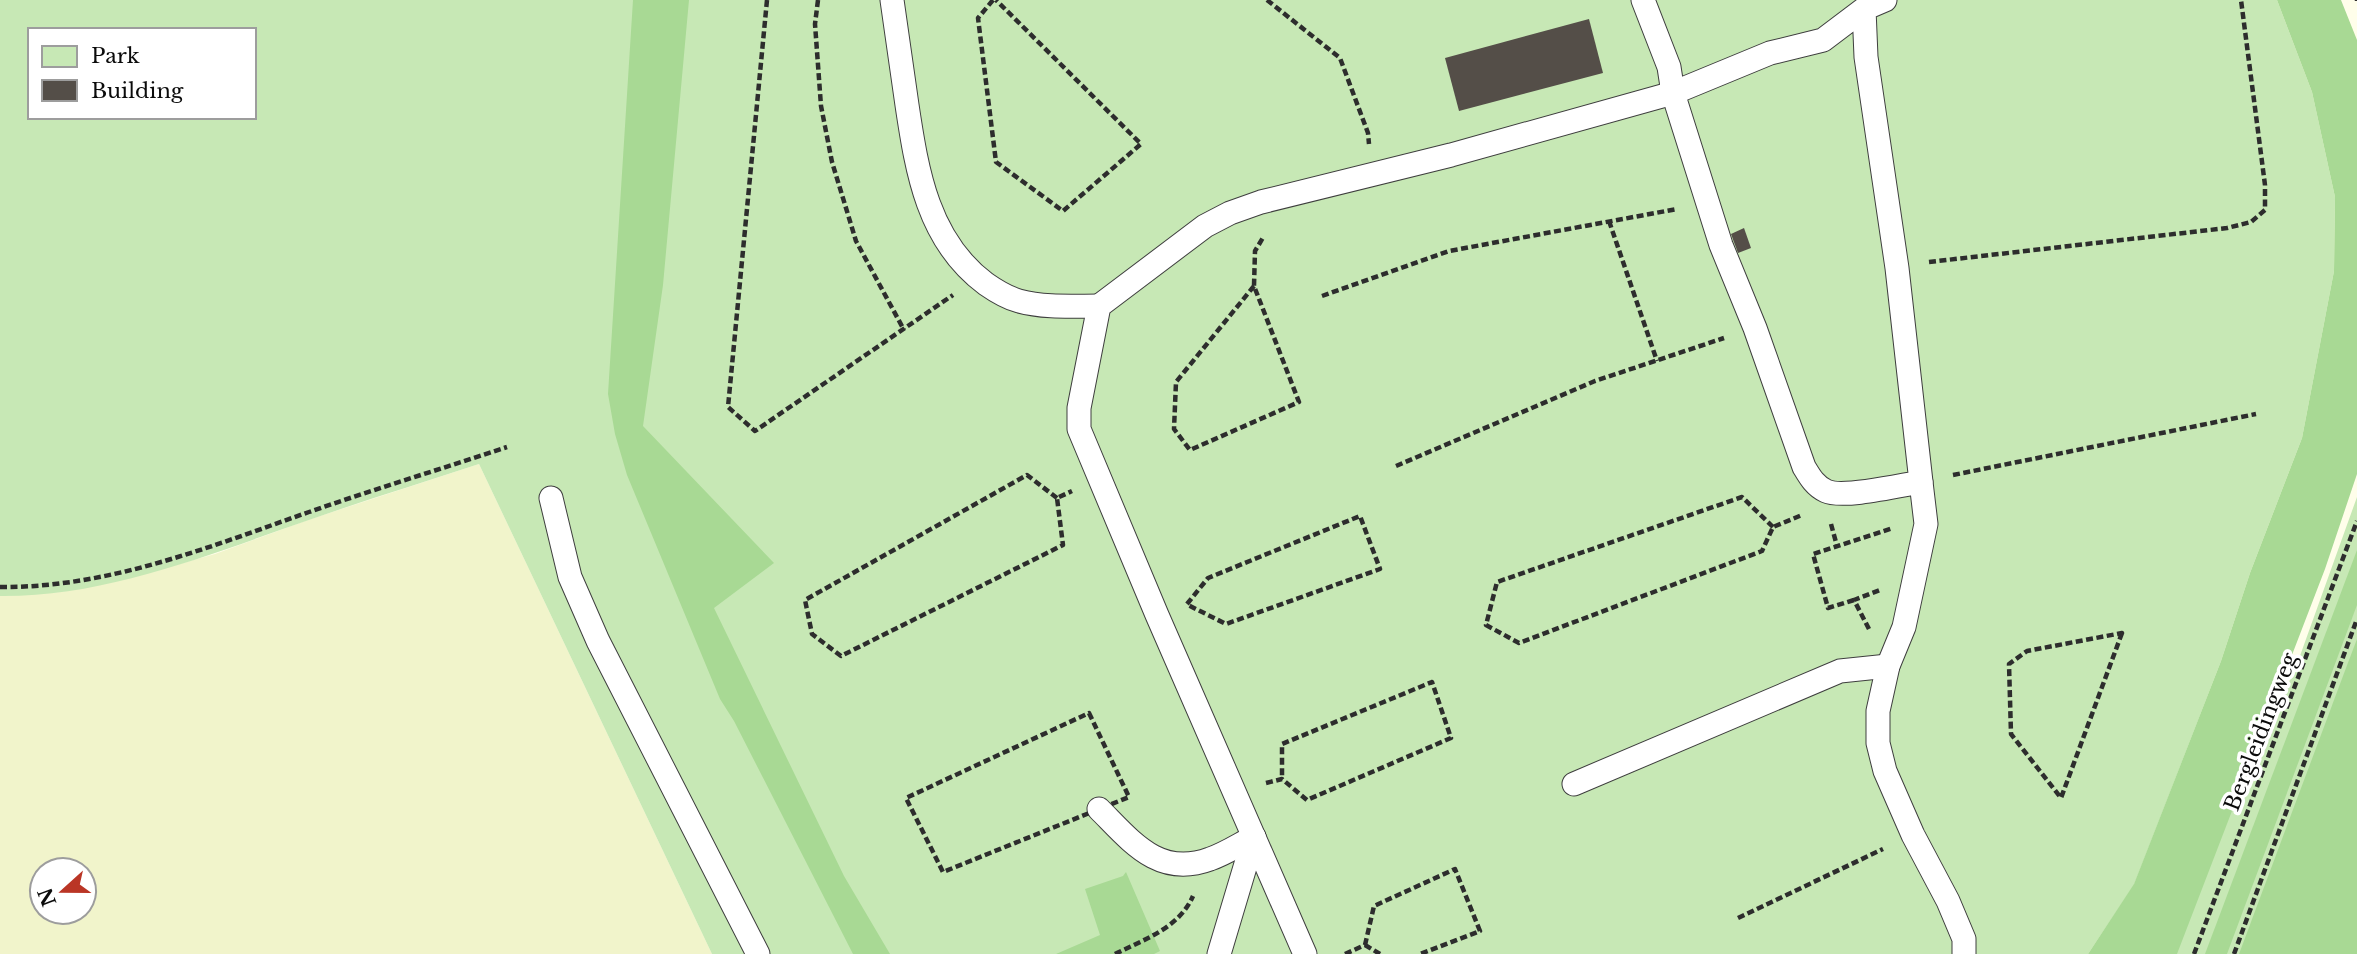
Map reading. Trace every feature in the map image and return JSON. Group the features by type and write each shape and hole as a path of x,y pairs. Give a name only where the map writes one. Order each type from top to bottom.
{"lane":[{"path":"892,0 916,165 932,216 947,243 972,274 994,290 1018,301 1099,306 1205,226 1230,213 1261,202 1451,155 1673,93 1770,53 1822,40 1875,4"},
{"path":"1643,0 1670,67 1673,93 1721,245 1755,328 1804,467 1812,481 1827,492 1841,495 1921,482"},
{"path":"1875,4 1866,57 1897,268 1926,524 1904,626 1888,666 1878,711 1878,743 1885,771 1913,835 1948,901 1964,939 1964,954"},
{"path":"1099,306 1079,408 1079,429 1305,954"},
{"path":"551,499 570,577 598,641 758,954"},
{"path":"1574,784 1840,671 1888,666"},
{"path":"1100,809 1140,850 1175,866 1209,860 1254,837"},
{"path":"1219,954 1254,837"}],"path":[{"path":"767,0 728,407 755,431 950,300 972,274"},
{"path":"818,0 815,23 821,106 832,162 856,241 904,330"},
{"path":"994,0 1141,145 1063,211 996,162 978,18 994,0"},
{"path":"1266,0 1340,58 1368,133"},
{"path":"1921,263 2227,228 2251,222 2265,210 2265,185 2241,0"},
{"path":"1322,296 1449,251 1659,212"},
{"path":"1609,221 1657,361"},
{"path":"1254,286 1177,382 1174,429 1190,450 1299,402 1254,286 1255,251"},
{"path":"1396,466 1595,380 1755,328"},
{"path":"1921,482 2256,414"},
{"path":"0,587 77,582 166,561 507,447"},
{"path":"1027,475 1057,498 1063,545 841,656 813,634 805,600 1027,475"},
{"path":"1057,498 1098,478"},
{"path":"1742,497 1773,527 1762,551 1519,643 1486,625 1497,582 1729,501 1742,497"},
{"path":"1157,615 1186,604 1208,578 1360,516 1380,569 1226,625 1186,604"},
{"name":"Bergleidingweg","path":"2194,954 2357,521"},
{"path":"1886,588 1828,608 1813,554 1900,525"},
{"path":"1854,600 1888,666"},
{"path":"2234,954 2357,619"},
{"path":"2122,633 2061,798 2011,734 2009,664 2027,651 2122,633"},
{"path":"1432,682 1451,738 1307,800 1282,779 1282,744 1432,682"},
{"path":"1088,713 1129,797 1100,809 943,872 906,798 1088,713"},
{"path":"1235,793 1282,779"},
{"path":"1738,918 1913,835"},
{"path":"1115,954 1160,932 1177,920 1189,905 1209,860"},
{"path":"1365,945 1374,906 1455,869 1480,931 1420,954"},
{"path":"1345,954 1365,945"},
{"path":"1365,945 1380,954"}],"green space":[{"path":"0,0 2277,0 2312,92 2335,197 2334,271 2302,438 2250,573 2221,661 2134,885 2088,954 712,954 479,464 156,572 117,582 39,594 0,596"},
{"path":"633,0 689,0 663,285 643,426 774,563 714,608 844,876 890,954 853,954 734,721 720,699 627,475 615,434 608,394"},
{"path":"2277,0 2341,0 2357,40 2357,474 2325,569 2177,954 2088,954 2134,884 2221,661 2250,573 2302,438 2334,271 2335,197 2312,92"},
{"path":"479,464 712,954 0,954 0,596 60,592 97,585 215,554 305,521"},
{"path":"2357,497 2357,954 2161,954 2296,667"},
{"path":"2357,550 2357,605 2227,954 2205,954"},
{"path":"2357,639 2357,954 2239,954 2346,668"},
{"path":"1126,872 1160,951 1154,954 1056,954 1100,935 1085,889 1123,876"}],"building":[{"path":"1589,19 1603,73 1459,111 1445,58"},
{"path":"1744,228 1751,248 1738,253 1731,234"}]}
